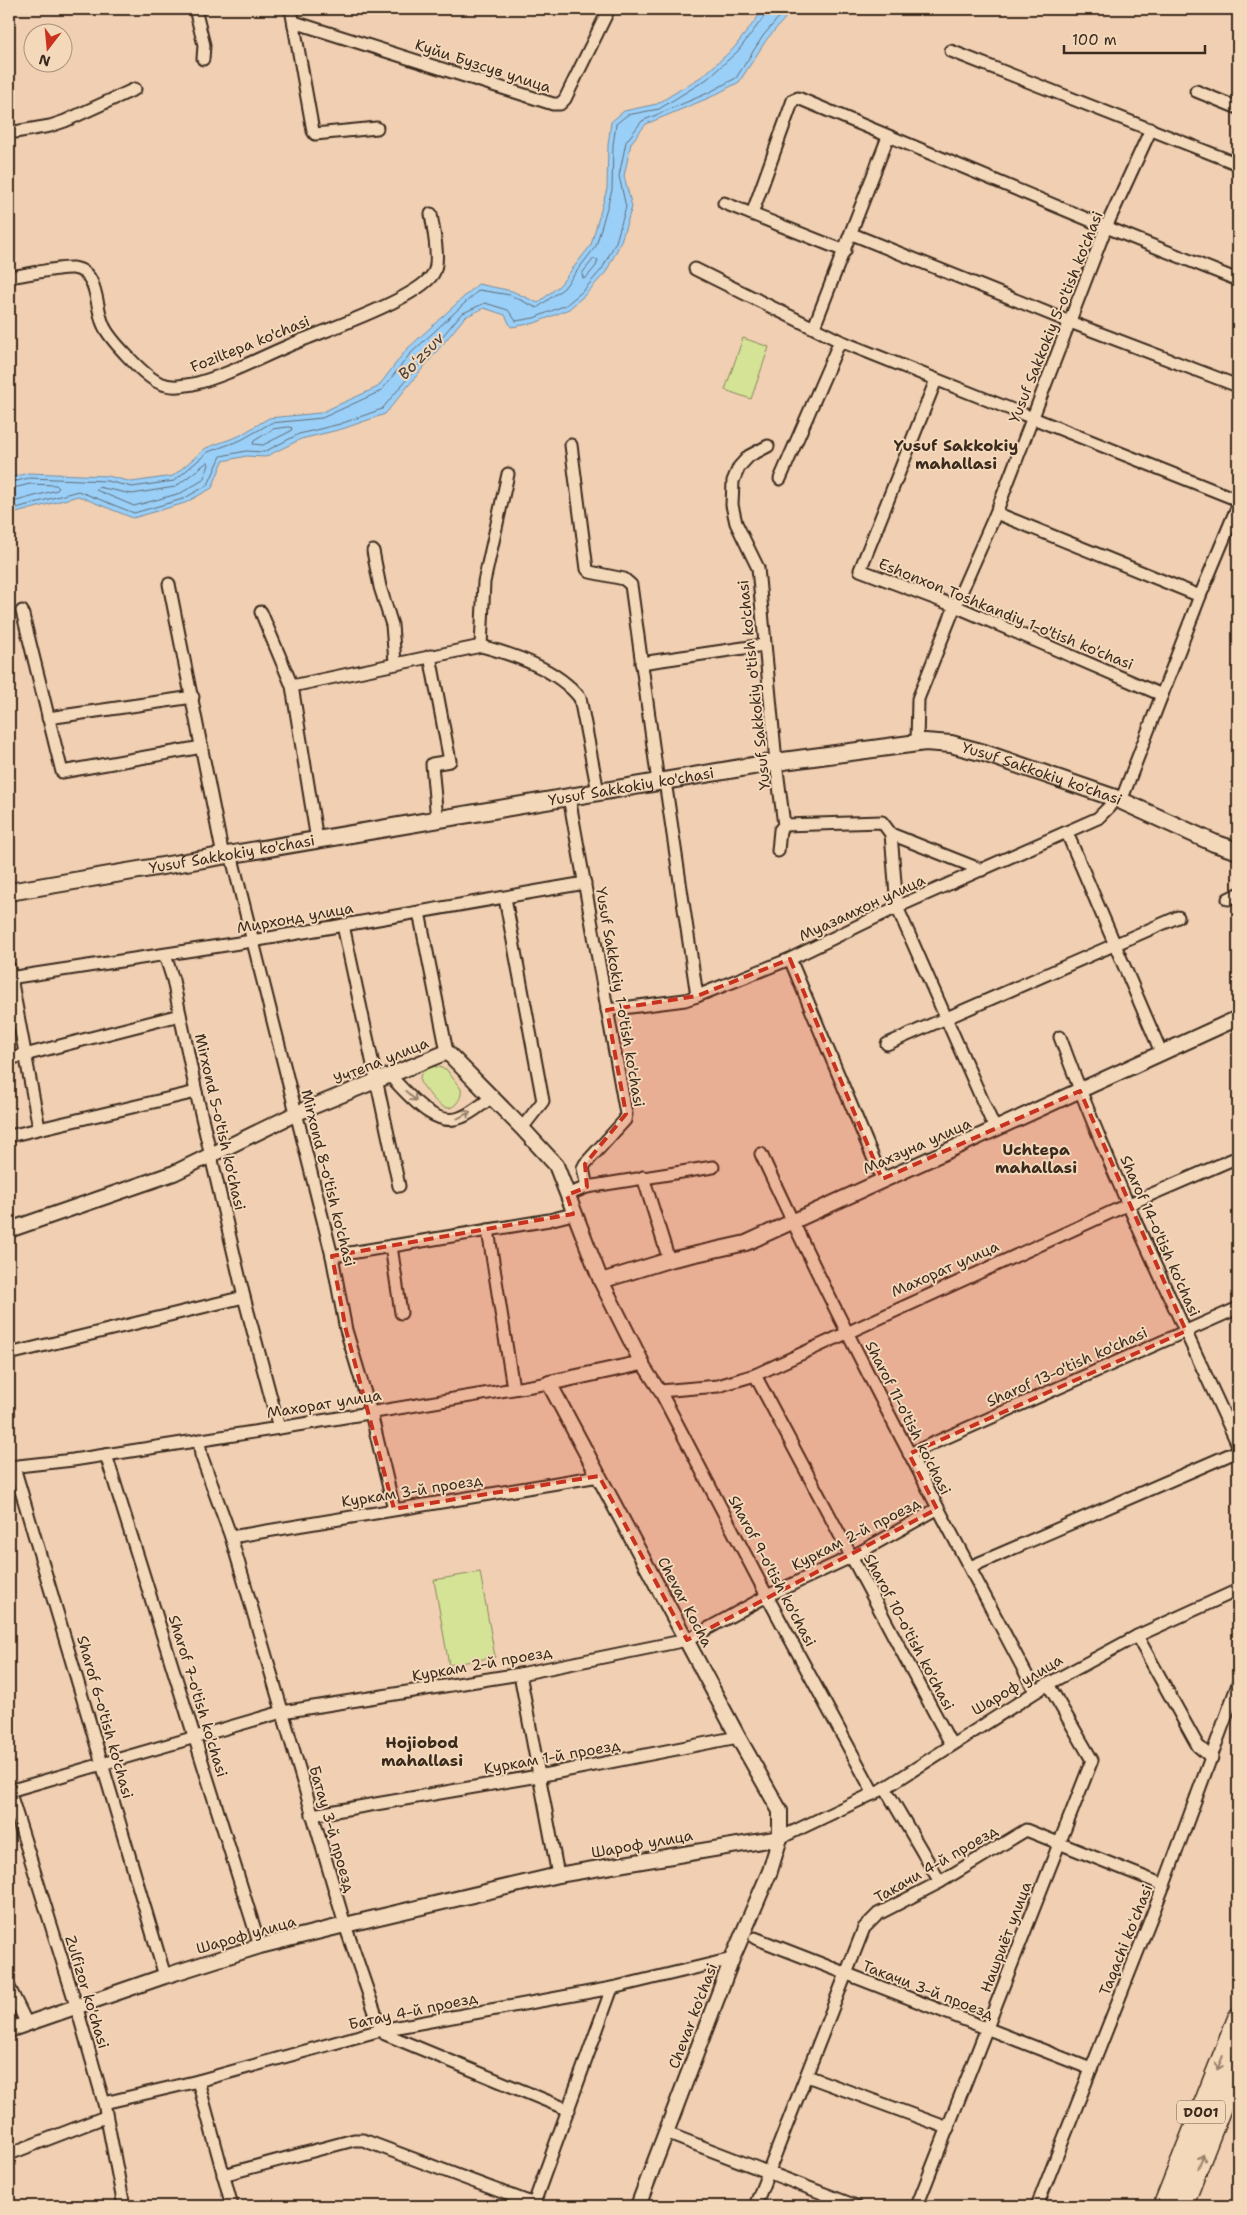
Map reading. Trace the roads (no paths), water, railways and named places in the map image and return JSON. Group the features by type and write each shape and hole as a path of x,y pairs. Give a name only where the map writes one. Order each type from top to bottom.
{"highway":[{"name":"D001","path":"1163,2206 1238,2018"},
{"name":"D001","path":"1183,2206 1238,2065"}],"main road":[{"name":"Yusuf Sakkokiy ko'chasi","path":"9,892 776,762 917,742 942,743 968,748 1118,799 1238,852"}],"street":[{"path":"195,9 204,45 203,60"},
{"path":"292,9 313,131 316,134 377,128"},
{"name":"Куйи Бузсув улица","path":"294,22 553,104 560,104 565,99 609,9"},
{"path":"950,51 1238,164"},
{"path":"9,133 65,122 136,89"},
{"path":"1196,91 1238,108"},
{"path":"752,214 795,98 1238,280"},
{"name":"Yusuf Sakkokiy 5-o'tish ko'chasi","path":"917,742 918,699 955,606 996,513 1106,227 1151,129"},
{"path":"814,327 852,234 888,137"},
{"path":"724,203 845,251"},
{"name":"Foziltepa ko'chasi","path":"9,277 73,268 84,273 91,279 103,326 143,372 159,383 176,387 195,383 240,366 349,321 394,302 424,283 434,273 435,268 436,248 431,214"},
{"path":"852,234 1070,322 1238,386"},
{"path":"695,269 840,341 1238,500"},
{"path":"780,479 840,341"},
{"name":"Eshonxon Toshkandiy 1-o'tish ko'chasi","path":"936,380 860,570 955,606 1162,695"},
{"path":"571,446 586,569 590,572 624,579 631,585 641,663 697,996"},
{"name":"Yusuf Sakkokiy o'tish ko'chasi","path":"768,446 749,456 739,466 733,481 732,505 736,523 758,568 764,645 784,825 780,830 778,851"},
{"path":"481,646 484,582 508,474"},
{"name":"Муазамхон улица","path":"607,1010 685,1000 697,996 790,959 897,907 1098,818 1118,799 1238,505"},
{"path":"996,513 1200,596"},
{"path":"373,551 392,625 395,662"},
{"name":"Mirxond 8-o'tish ko'chasi","path":"169,584 202,747 227,855 252,941 297,1113 332,1256 346,1330 371,1413 394,1509"},
{"path":"22,611 62,772 202,747"},
{"path":"261,612 292,686 317,840"},
{"path":"641,663 764,645"},
{"path":"292,686 395,662 481,646 502,651 535,666 572,688 580,698 598,792"},
{"path":"430,656 450,761 432,764 437,820"},
{"path":"48,718 193,697"},
{"name":"Yusuf Sakkokiy 1-o'tish ko'chasi","path":"569,797 626,1114 625,1120 584,1164 587,1187"},
{"path":"784,825 882,822 891,834 982,870"},
{"path":"1067,833 1161,1052"},
{"path":"891,834 897,907 994,1129"},
{"name":"Мирхонд улица","path":"9,974 164,955 584,883"},
{"path":"505,898 543,1101 522,1128"},
{"path":"419,912 448,1052"},
{"path":"887,1044 1178,917"},
{"path":"343,925 399,1186"},
{"name":"Mirxond 5-o'tish ko'chasi","path":"164,955 173,980 196,1092 244,1297 279,1428"},
{"path":"790,959 882,1179"},
{"path":"9,974 39,1128"},
{"path":"9,1059 180,1015"},
{"name":"Махзуна улица","path":"601,1281 669,1260 746,1243 882,1179 1238,1018"},
{"name":"Sharof 14-o'tish ko'chasi","path":"1060,1037 1080,1091 1129,1204 1238,1445"},
{"name":"Учтепа улица","path":"9,1230 174,1173 297,1113 448,1052 556,1165 573,1214 601,1281 642,1363"},
{"path":"389,1075 433,1116 443,1119 462,1117 491,1098"},
{"path":"9,1136 196,1092"},
{"name":"Sharof 11-o'tish ko'chasi","path":"761,1154 792,1221 937,1509 970,1567 1035,1691"},
{"name":"Махорат улица","path":"660,1392 718,1386 755,1375 847,1331 1238,1157"},
{"path":"566,1195 587,1187 713,1167"},
{"path":"643,1178 669,1260"},
{"path":"332,1256 549,1220 573,1214"},
{"path":"488,1230 514,1388"},
{"path":"391,1246 402,1313"},
{"path":"9,1354 244,1297"},
{"name":"Sharof 13-o'tish ko'chasi","path":"909,1454 1238,1308"},
{"name":"Махорат улица","path":"12,1467 106,1455 371,1413 550,1383 642,1363"},
{"name":"Sharof 9-o'tish ko'chasi","path":"642,1363 660,1392 874,1794"},
{"name":"Sharof 10-o'tish ko'chasi","path":"755,1375 951,1744"},
{"name":"Chevar Kocha","path":"550,1383 738,1738 780,1811 780,1838"},
{"name":"Батау 3-й проезд","path":"199,1440 201,1455 230,1537 344,1925 381,2030"},
{"path":"970,1567 1238,1451"},
{"name":"Sharof 7-o'tish ko'chasi","path":"106,1455 260,1946"},
{"name":"Sharof 6-o'tish ko'chasi","path":"12,1467 103,1764 165,1976"},
{"name":"Куркам 3-й проезд","path":"230,1537 600,1476"},
{"name":"Куркам 2-й проезд","path":"10,1797 103,1764 282,1712 520,1674 687,1640 767,1596 852,1556 937,1509"},
{"name":"Шароф улица","path":"9,2030 26,2022 76,2005 260,1946 344,1925 558,1875 780,1838 885,1788 1035,1691 1137,1636 1238,1590"},
{"path":"1137,1636 1194,1739 1212,1758"},
{"path":"520,1674 558,1875"},
{"name":"Нашриёт улица","path":"918,2206 1058,1843 1092,1760 1048,1684"},
{"name":"Taqachi koʻchasi","path":"1037,2206 1164,1885 1238,1684"},
{"name":"Куркам 1-й проезд","path":"312,1815 538,1776 738,1738"},
{"path":"885,1788 940,1882"},
{"name":"Zulfizor ko'chasi","path":"10,1797 76,2005 104,2103 105,2117 124,2206"},
{"name":"Такачи 4-й проезд","path":"755,2206 864,1928 878,1914 940,1882 1026,1830 1164,1885"},
{"name":"Chevar ko'chasi","path":"638,2206 732,1960 770,1871 780,1838"},
{"name":"Такачи 3-й проезд","path":"755,1938 1090,2069"},
{"name":"Батау 4-й проезд","path":"104,2103 198,2081 381,2030 612,1988 732,1960"},
{"path":"9,1987 26,2022"},
{"path":"223,2174 354,2140 362,2140 533,2205 612,1988"},
{"path":"381,2030 386,2034 568,2110"},
{"path":"807,2076 948,2128"},
{"path":"198,2081 232,2206"},
{"path":"9,2154 105,2117"},
{"path":"666,2133 856,2206"}],"water":[{"name":"Boʻzsuv","path":"764,9 793,9 767,39 739,82 711,97 646,124 631,143 624,176 632,207 620,244 606,272 569,309 535,323 511,327 505,315 484,308 465,317 385,414 342,429 301,439 265,457 246,456 223,461 212,488 185,503 133,518 78,496 9,515 9,478 28,473 108,476 132,482 173,476 206,448 239,436 269,418 320,413 378,387 406,350 478,284 512,291 538,303 560,285 591,245 607,189 608,145 611,122 624,111 657,104 704,75 734,48"}],"district":[{"name":"Yusuf Sakkokiy mahallasi","path":"956,454"},
{"name":"Uchtepa mahallasi","path":"1036,1158"},
{"name":"Hojiobod mahallasi","path":"422,1751"}]}
